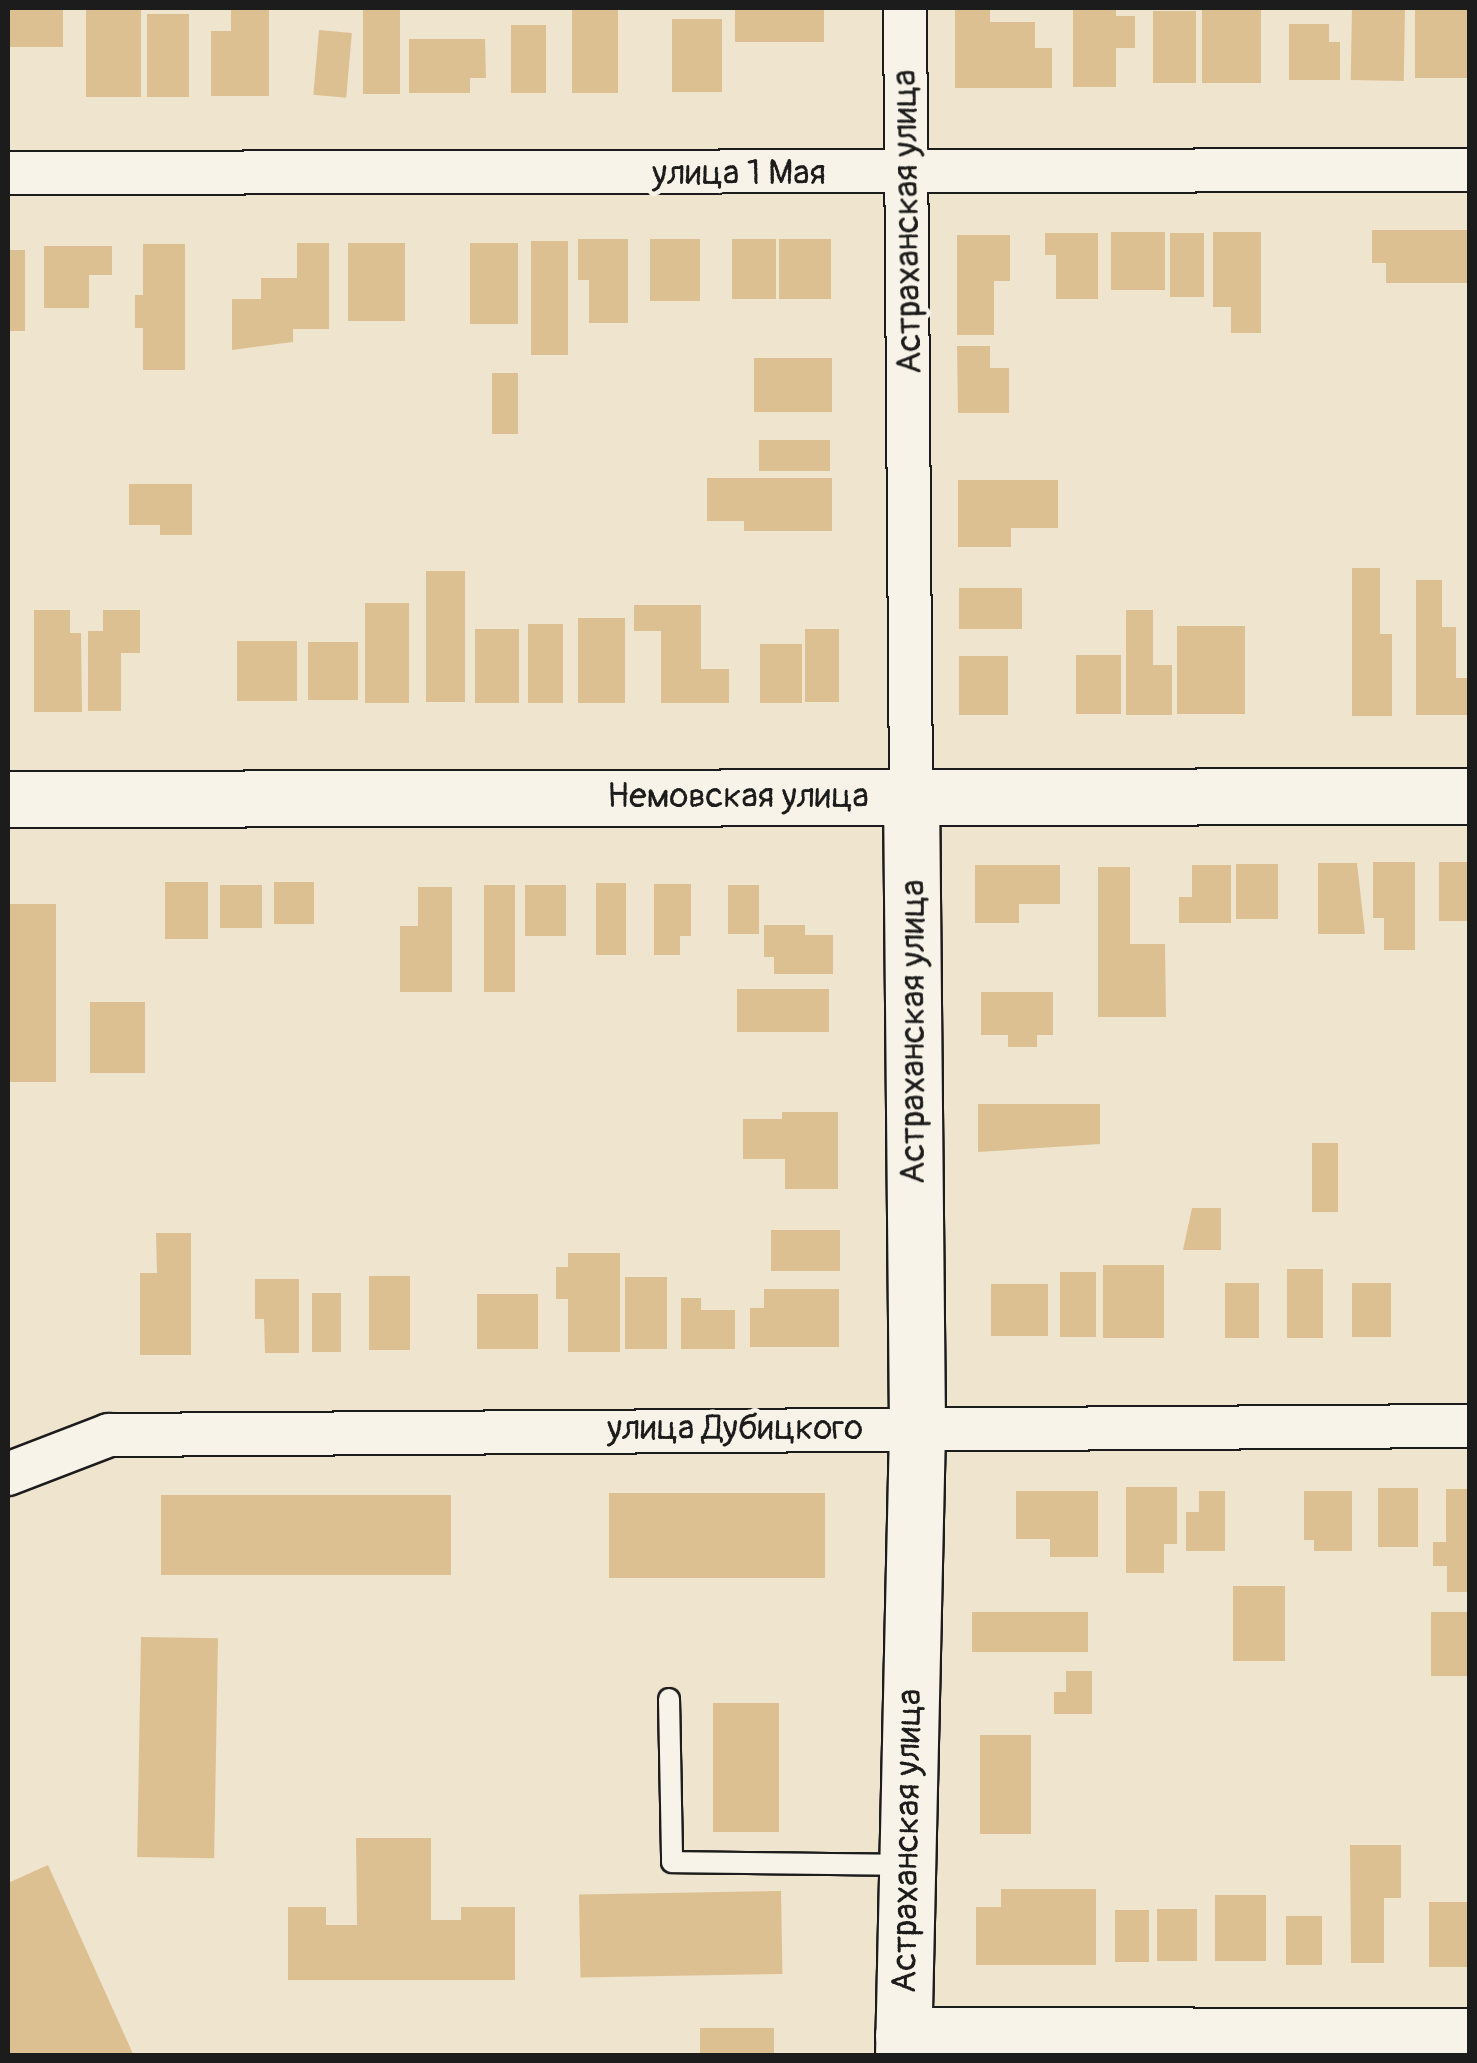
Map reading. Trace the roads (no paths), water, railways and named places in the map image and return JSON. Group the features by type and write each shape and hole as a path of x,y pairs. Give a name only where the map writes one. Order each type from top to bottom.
{"street":[{"name":"Астраханская улица","path":"903,2045 916,1427 905,8"},
{"name":"улица 1 Мая","path":"8,174 1470,170"},
{"name":"Немовская улица","path":"8,799 1470,796"},
{"name":"улица Дубицкого","path":"8,1474 108,1435 1470,1426"},
{"path":"903,2045 1470,2036"}],"lane":[{"path":"669,1699 672,1862 904,1865"}]}
